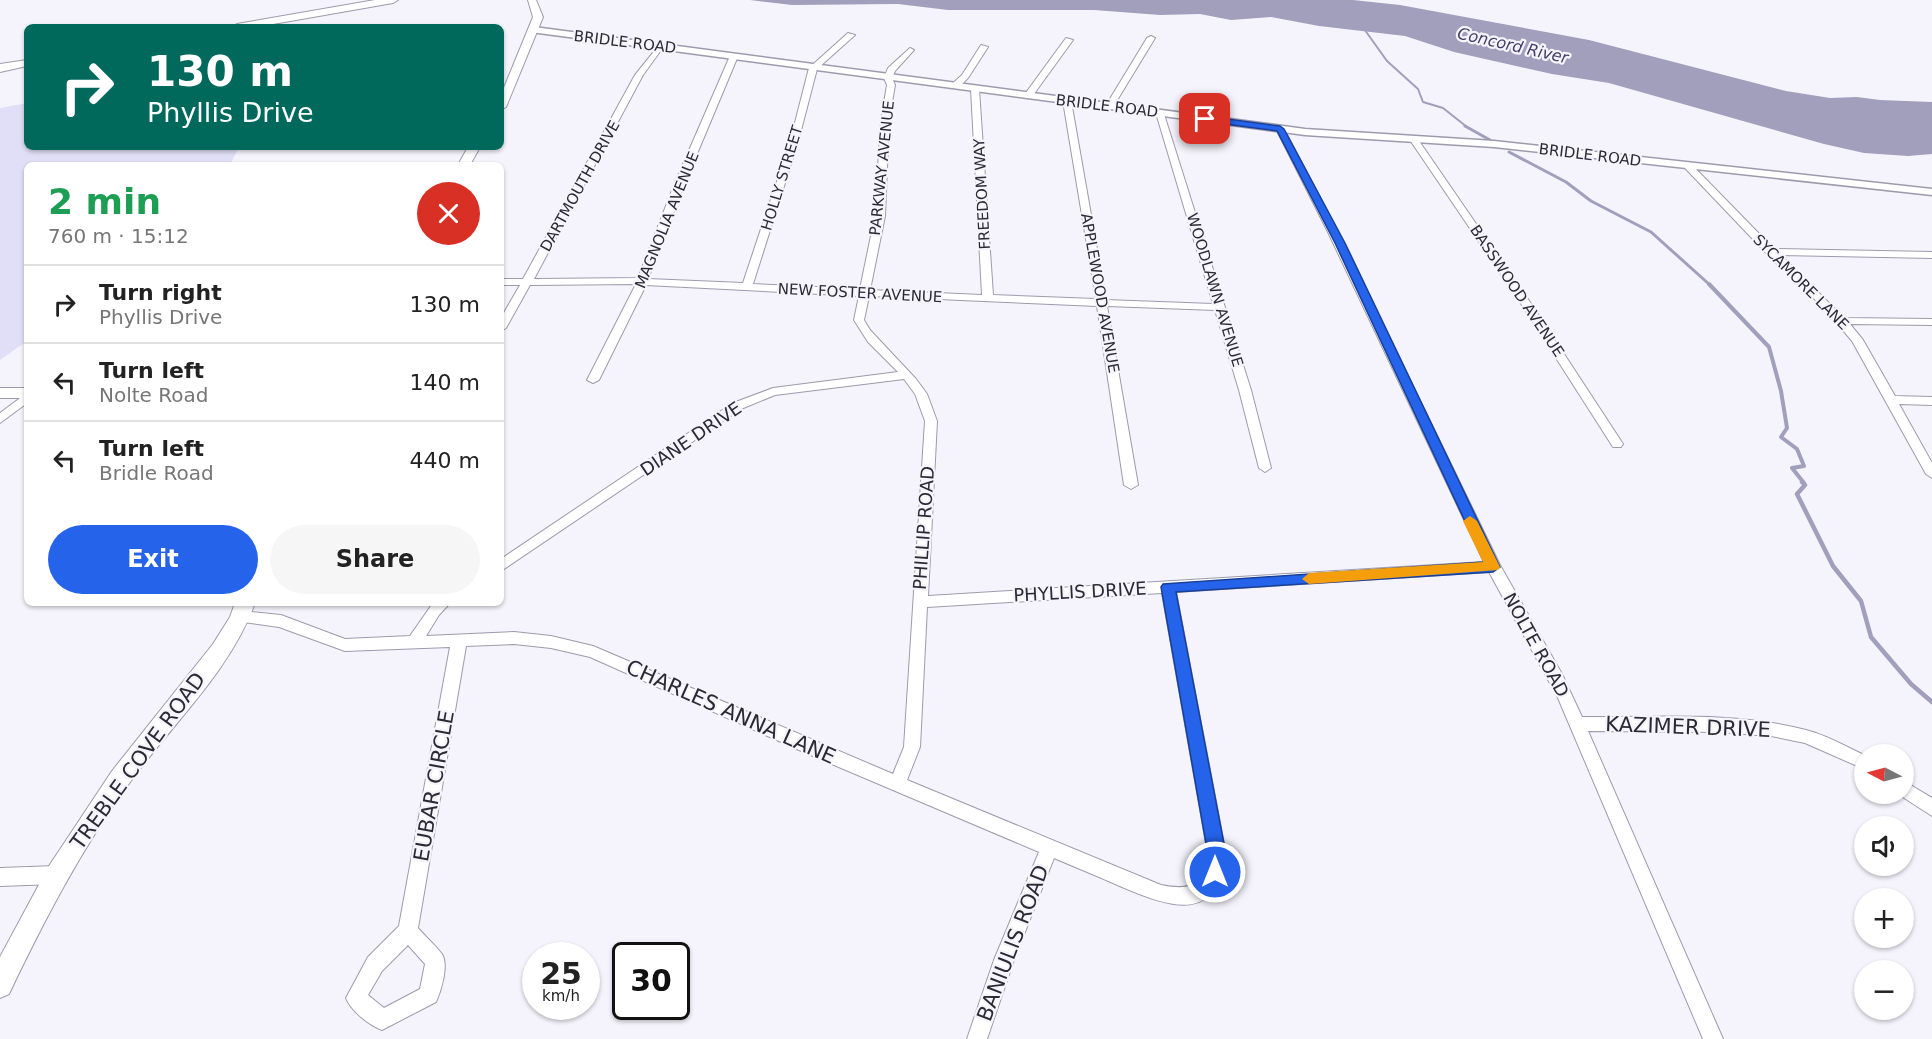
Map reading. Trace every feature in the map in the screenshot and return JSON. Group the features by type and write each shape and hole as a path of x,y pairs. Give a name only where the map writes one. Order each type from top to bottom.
{"main road":[{"path":"254,24 393,0"},
{"path":"504,100 538,18 532,0"},
{"path":"0,68 24,64"},
{"path":"0,393 24,395"},
{"name":"TREBLE COVE ROAD","path":"0,985 56,875 96,811 157,729 200,677 243,610"}],"street":[{"name":"BRIDLE ROAD","path":"534,30 1280,129 1494,144 1932,192"},
{"path":"813,68 851,35"},
{"path":"1109,106 1151,38"},
{"path":"1028,96 1070,40"},
{"name":"DARTMOUTH DRIVE","path":"504,323 639,75 660,46"},
{"path":"954,86 965,76 984,47"},
{"path":"888,78 891,70 910,50"},
{"name":"MAGNOLIA AVENUE","path":"593,380 635,300 640,282 734,56"},
{"name":"HOLLY STREET","path":"747,287 794,142 813,68"},
{"name":"PARKWAY AVENUE","path":"864,293 880,216 885,120 891,86 888,78"},
{"name":"FREEDOM WAY","path":"975,89 988,299"},
{"name":"APPLEWOOD AVENUE","path":"1067,101 1100,303 1118,390 1131,484"},
{"name":"WOODLAWN AVENUE","path":"1161,113 1220,307 1265,468"},
{"name":"NOLTE ROAD","path":"1280,129 1340,243 1493,567 1541,649 1713,1039"},
{"name":"BASSWOOD AVENUE","path":"1414,140 1529,308 1617,444"},
{"name":"SYCAMORE LANE","path":"1688,166 1857,340 1932,474"},
{"path":"1771,252 1932,255"},
{"name":"NEW FOSTER AVENUE","path":"504,282 640,282 988,299 1220,307"},
{"name":"PHILLIP ROAD","path":"864,293 859,320 865,333 918,390 931,421 912,747 897,784"},
{"path":"1840,321 1932,322"},
{"name":"DIANE DRIVE","path":"504,564 737,406 773,392 905,375"},
{"path":"0,419 24,398"},
{"path":"1891,400 1932,401"},
{"name":"PHYLLIS DRIVE","path":"919,602 1493,567"},
{"name":"CHARLES ANNA LANE","path":"243,610 281,621 345,645 514,638 551,642 593,652 897,784 1050,846 1160,894 1178,897 1201,891 1215,872 1216,849 1168,587"},
{"path":"414,642 440,606"},
{"name":"EUBAR CIRCLE","path":"408,931 459,640"},
{"name":"KAZIMER DRIVE","path":"1576,724 1718,725 1771,729 1807,737 1854,758"},
{"path":"1914,795 1932,808"},
{"name":"BANIULIS ROAD","path":"977,1039 1004,960 1050,846"},
{"path":"0,877 56,875"},
{"path":"408,931 435,961 429,995 382,1020 356,998 375,963 408,931"}],"shaded area":[{"path":"24,104 24,150 238,150 232,162 24,162 24,343 0,360 0,108"}],"water":[{"name":"Concord River","path":"750,0 1353,0 1400,5 1589,40 1786,91 1830,98 1857,97 1932,102 1932,154 1908,156 1864,153 1824,144 1609,83 1552,74 1454,52 1405,36 1319,26 1271,17 1231,20 1200,14 1160,15 1094,10 948,10 898,4 792,5"}],"waterway":[{"path":"1362,26 1387,61 1418,89 1423,102 1443,108 1467,127"},
{"path":"1465,126 1490,140"},
{"path":"1509,152 1566,182 1591,201 1651,232 1710,285"},
{"path":"1710,285 1769,347 1781,391 1787,428 1781,437 1797,449 1804,466 1792,468 1804,483"},
{"path":"1802,482 1805,485 1797,494 1833,566 1861,601 1871,637 1911,684 1932,702"}],"slow traffic":[{"path":"1309,579 1493,567 1470,521"}],"route":[{"path":"1205,119 1280,129 1340,243 1493,567 1168,587 1216,849 1215,872"}]}
